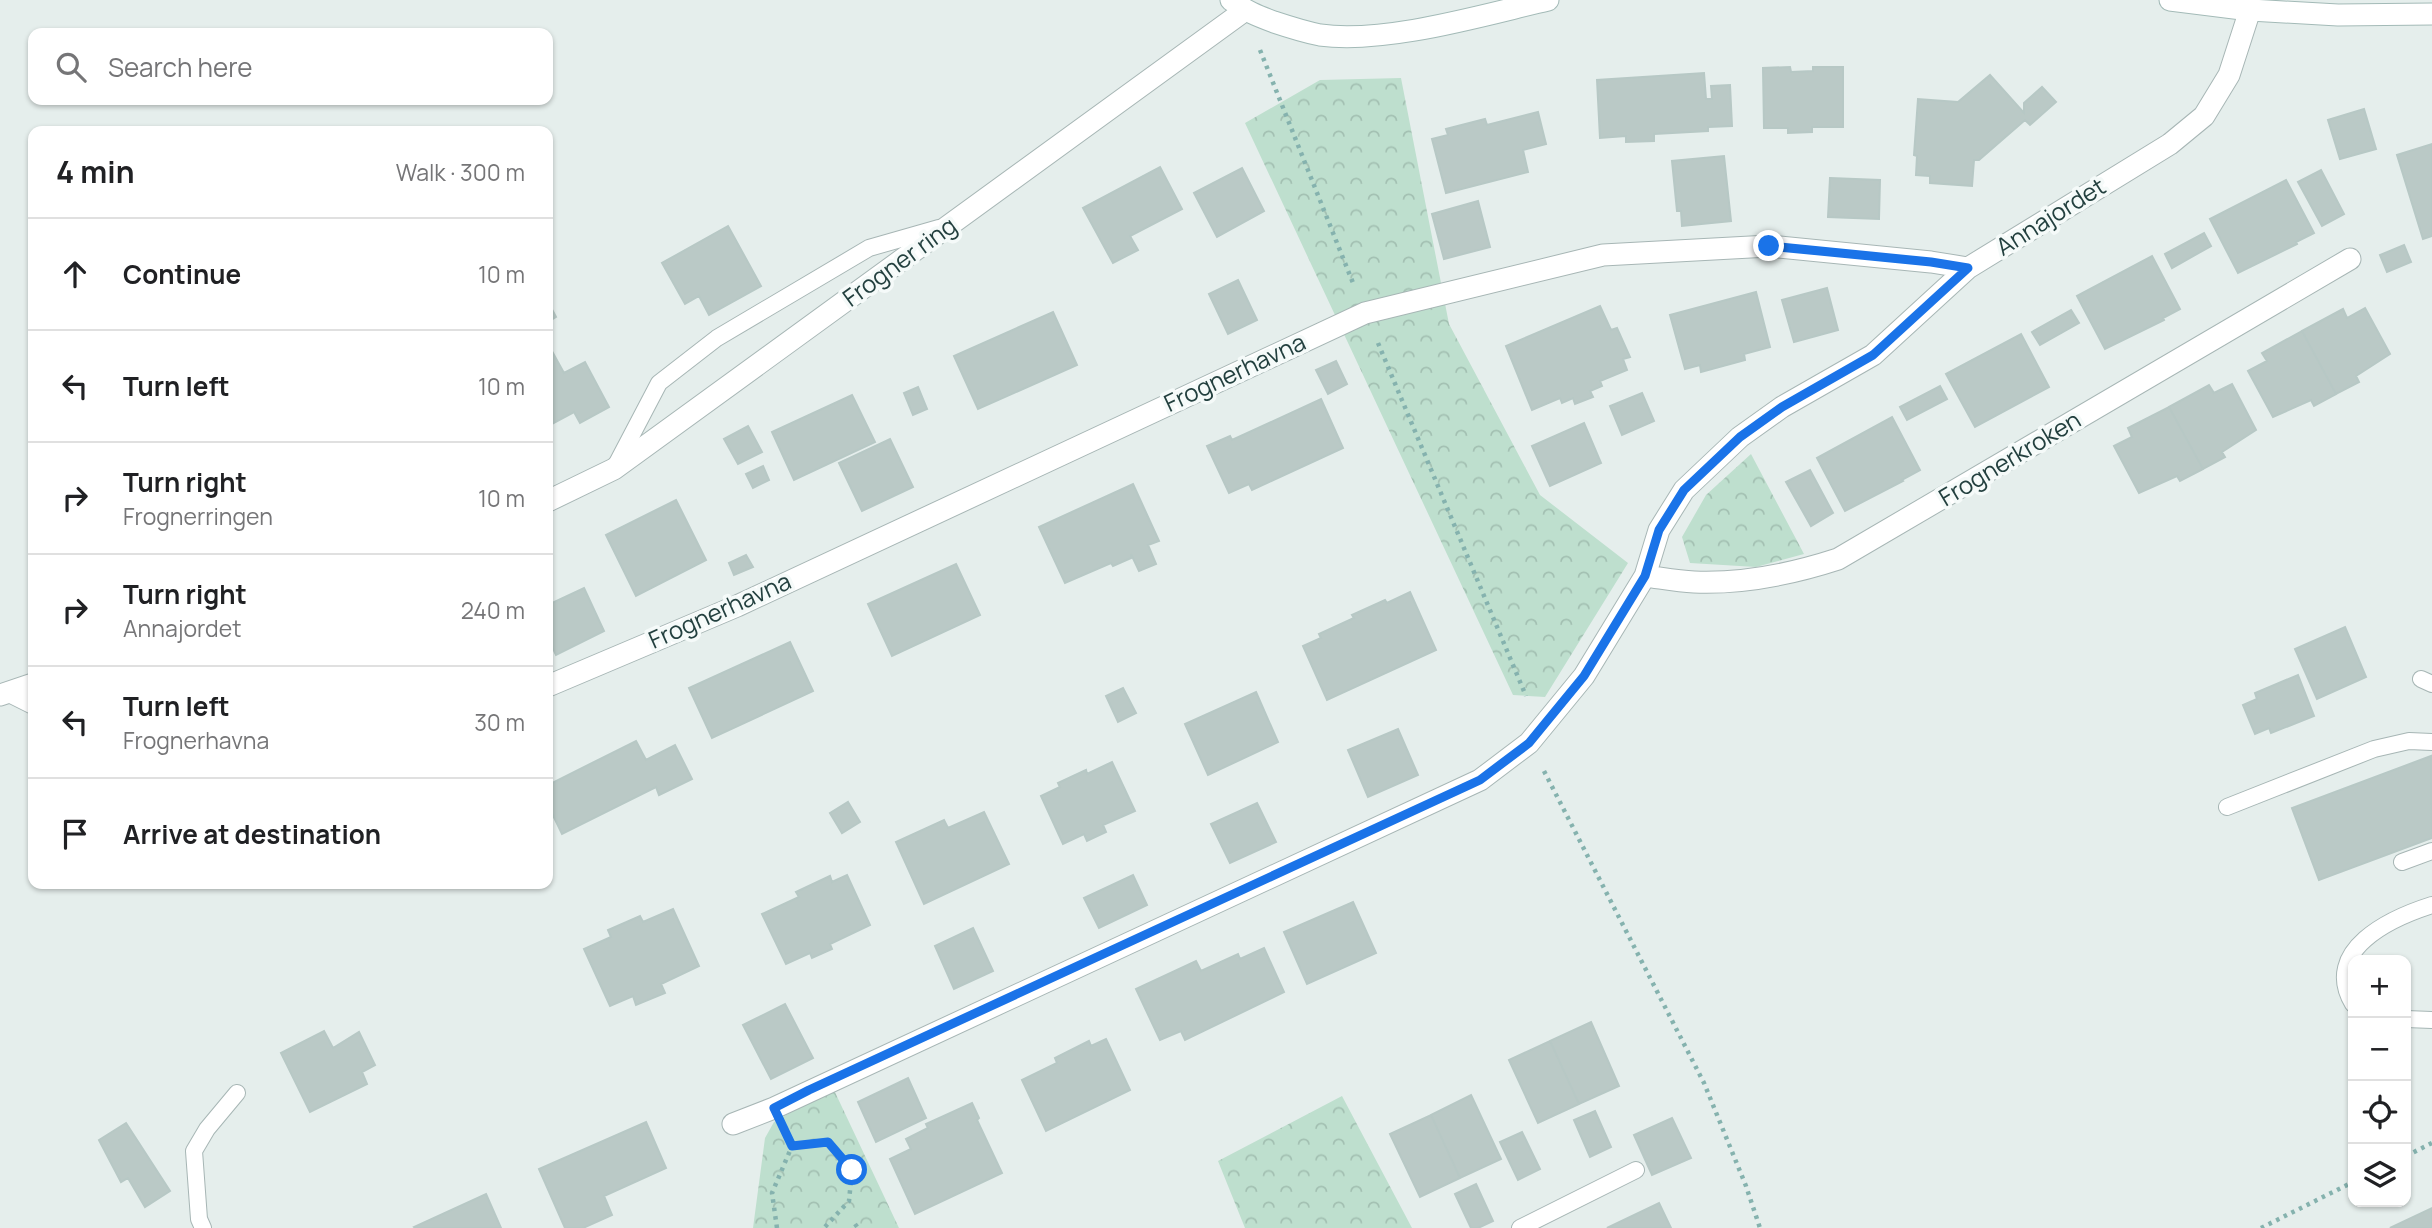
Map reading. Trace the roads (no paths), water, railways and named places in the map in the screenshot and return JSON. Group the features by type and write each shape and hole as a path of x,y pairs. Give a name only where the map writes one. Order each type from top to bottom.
{"street":[{"path":"1246,4 1289,27 1350,36 1382,34 1435,25 1548,0"},
{"path":"2170,0 2250,10 2338,15 2432,14"},
{"name":"Frogner ring","path":"553,499 614,469 951,225 1246,4"},
{"name":"Annajordet","path":"733,1124 774,1108 1480,780 1535,736 1584,676 1645,576 1659,530 1684,490 1740,437 1782,407 1873,355 1968,268 2169,144 2204,116 2229,75 2250,10"},
{"name":"Frognerhavna","path":"553,684 737,606 1365,313 1603,255 1769,246 1968,268"},
{"name":"Frognerkroken","path":"1645,576 1695,582 1755,579 1803,570 1838,559 2350,259"},
{"path":"3,694 28,686"}],"lane":[{"path":"614,469 659,383 717,338 869,248 951,225"},
{"path":"3,694 28,704"},
{"path":"2227,807 2374,749 2409,741 2432,742"},
{"path":"2402,862 2432,851"},
{"path":"2351,955 2365,939 2403,914 2432,905"},
{"path":"2348,962 2345,970 2348,993"},
{"path":"2411,1019 2432,1020"},
{"path":"203,1228 199,1219 194,1151 207,1129 237,1093"},
{"path":"1520,1228 1636,1170"}]}
